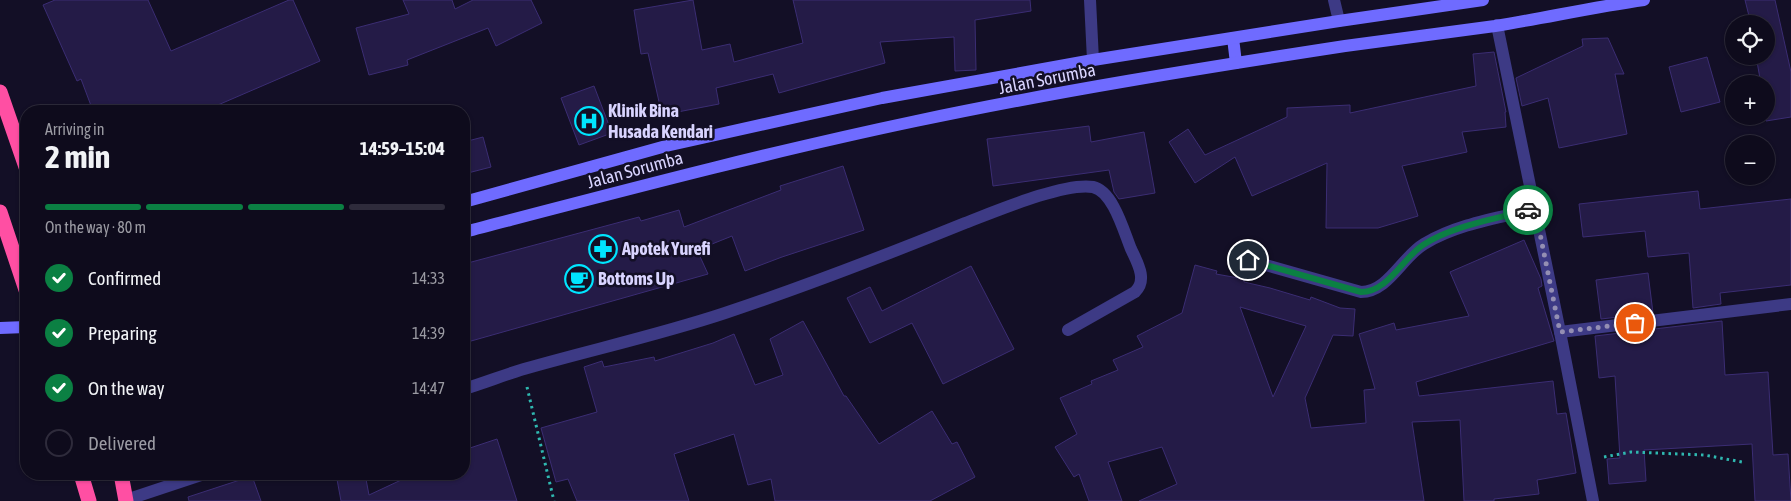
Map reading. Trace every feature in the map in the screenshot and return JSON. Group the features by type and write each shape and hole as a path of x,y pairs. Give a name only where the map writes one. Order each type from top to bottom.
{"highway":[{"path":"0,92 20,150"},
{"path":"0,212 20,272"},
{"path":"83,480 89,501"},
{"path":"122,480 126,501"}],"street":[{"path":"1090,0 1093,60"},
{"path":"1334,0 1339,21"},
{"name":"Jalan Sorumba","path":"470,200 666,146 882,98 1093,60 1483,0"},
{"name":"Jalan Sorumba","path":"470,230 698,171 916,121 1094,87 1236,63 1497,26 1644,0"},
{"path":"1497,26 1520,131 1593,501"},
{"path":"1233,38 1236,63"},
{"path":"470,387 522,370 723,313 838,273 1004,208 1063,189 1083,186 1096,188 1105,194 1114,206 1139,267 1142,280 1136,292 1068,330"},
{"path":"1248,260 1361,292 1369,292 1388,279 1423,245 1447,233 1535,209"},
{"path":"1560,332 1791,304"},
{"path":"0,328 20,327"},
{"path":"126,501 187,480"}],"path":[{"path":"522,370 554,501"},
{"path":"1586,460 1631,452 1704,455 1742,462"}],"building":[{"path":"55,0 148,0 171,51 289,0 293,0 320,61 218,105 91,105 81,79 77,81 43,5"},
{"path":"403,0 452,0 455,9 473,0 531,0 542,23 496,46 488,28 407,60 408,65 369,75 356,28 409,14"},
{"path":"693,0 702,50 730,44 734,62 803,43 793,0 1030,0 1031,11 975,20 976,70 955,71 954,37 880,42 885,63 779,93 773,74 716,88 719,104 662,115 648,53 641,54 634,10"},
{"path":"1745,0 1775,0 1791,72 1791,117 1775,120 1775,75 1759,75 1758,65 1775,65 1775,15 1749,15"},
{"path":"1608,38 1624,74 1615,74 1627,134 1559,148 1548,98 1522,106 1516,78 1583,46 1582,39"},
{"path":"1494,52 1506,112 1506,127 1462,132 1467,152 1402,166 1418,216 1378,228 1326,228 1327,163 1252,196 1235,157 1195,183 1169,142 1188,129 1205,155 1287,117 1287,108 1350,105 1350,113 1476,86 1473,54"},
{"path":"1707,57 1720,102 1681,112 1669,67"},
{"path":"594,86 612,133 579,145 561,98"},
{"path":"1089,126 1091,142 1144,132 1155,193 1119,199 1114,192 1109,170 993,186 987,139"},
{"path":"483,137 491,167 470,172 470,140"},
{"path":"843,166 864,230 745,271 732,236 697,250 708,274 470,341 470,262 639,217 641,221 679,210 684,227 781,190 780,186"},
{"path":"1698,191 1700,209 1791,199 1791,285 1720,293 1721,304 1693,308 1689,253 1648,257 1645,231 1583,237 1579,204"},
{"path":"1524,240 1541,279 1542,286 1538,288 1554,341 1416,382 1419,396 1553,381 1557,414 1566,413 1576,473 1537,480 1539,494 1494,499 1494,501 1464,501 1460,420 1412,422 1424,501 1139,501 1177,484 1162,447 1108,462 1122,501 1089,501 1079,474 1074,477 1055,447 1077,434 1060,398 1092,384 1091,381 1118,370 1113,360 1143,347 1137,336 1182,313 1195,265 1217,271 1216,274 1244,279 1244,282 1310,300 1311,297 1340,308 1355,309 1353,336 1333,335 1305,398 1311,428 1366,423 1364,390 1375,389 1359,334 1394,323 1396,330 1469,316 1450,272","holes":["1240,307 1306,326 1273,397"]},
{"path":"971,266 1014,349 943,384 912,323 870,343 847,298 870,287 882,311"},
{"path":"1648,273 1653,313 1601,319 1596,280"},
{"path":"803,321 844,396 846,396 879,444 932,411 952,444 957,442 975,477 930,501 775,501 771,479 748,485 734,434 674,454 689,501 577,501 568,479 556,482 541,428 597,412 584,367 602,361 604,367 654,357 655,361 713,343 734,334 755,385 783,375 770,339"},
{"path":"1722,321 1725,375 1768,372 1773,455 1788,454 1791,501 1755,501 1752,444 1644,450 1646,481 1609,484 1607,459 1620,458 1615,376 1599,378 1595,336"},
{"path":"497,439 517,501 341,501 337,480 366,480 369,495 401,480 470,480 470,448"},
{"path":"240,480 253,480 261,501 189,501 188,497"}],"way so far":[{"path":"1528,210 1535,209 1560,332 1635,323"}],"place":[{"name":"Klinik Bina Husada Kendari","path":"589,121"},
{"name":"Apotek Yurefi","path":"603,249"},
{"name":"Bottoms Up","path":"579,279"}],"route":[{"path":"1248,260 1361,292 1369,292 1388,279 1423,245 1447,233 1471,225 1528,210"}]}
